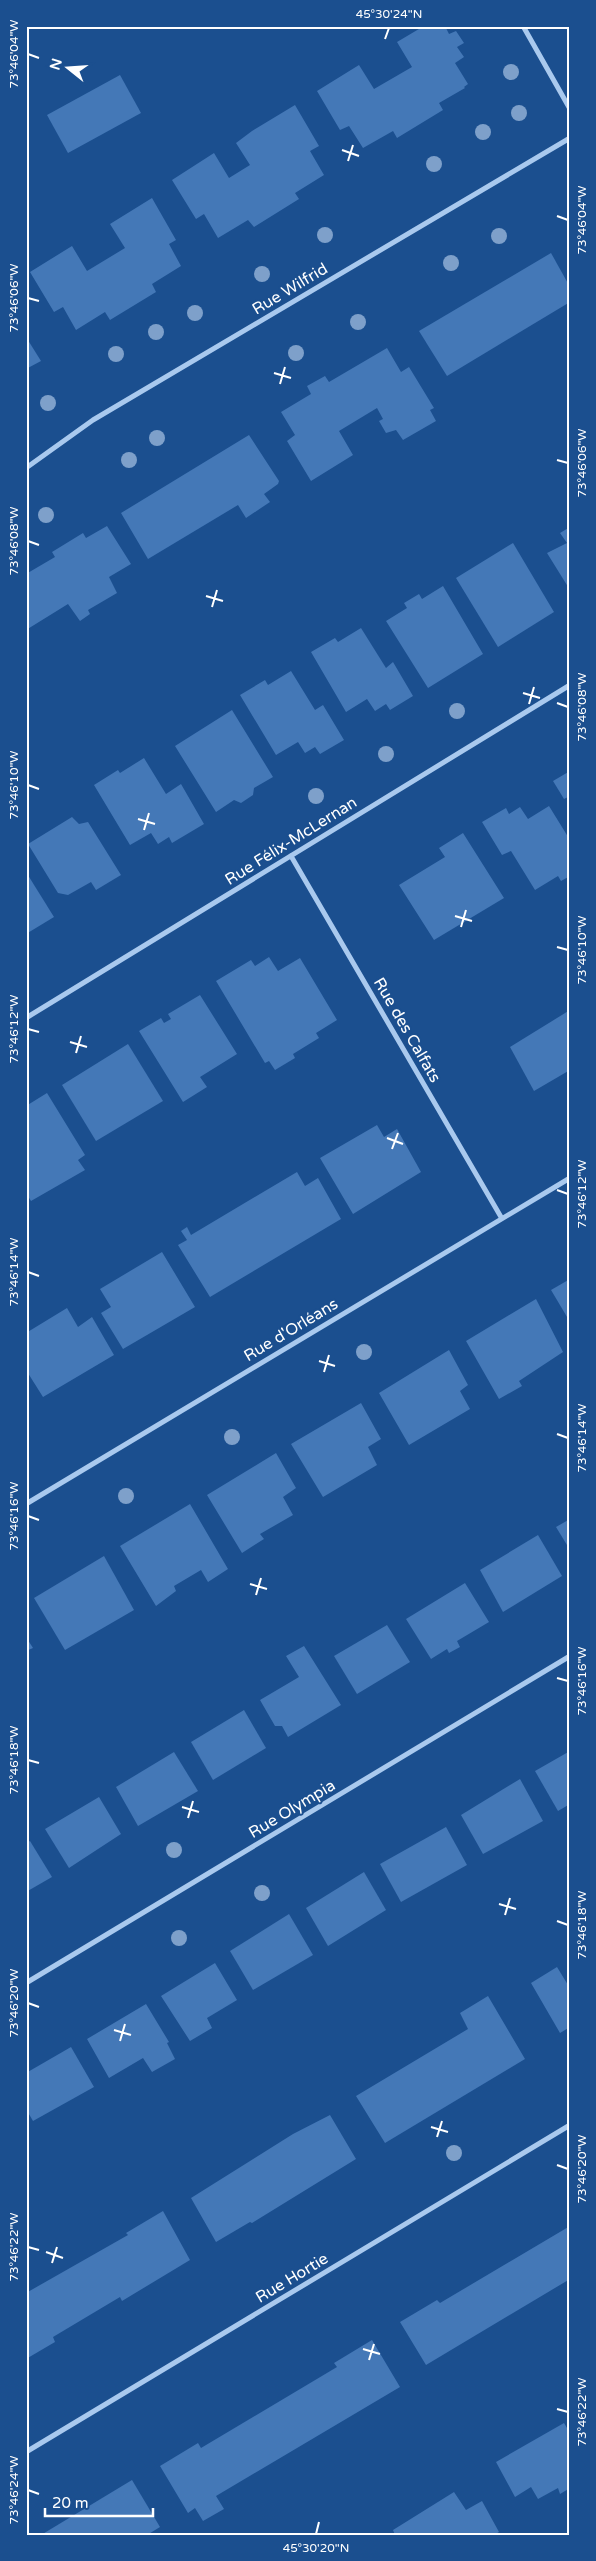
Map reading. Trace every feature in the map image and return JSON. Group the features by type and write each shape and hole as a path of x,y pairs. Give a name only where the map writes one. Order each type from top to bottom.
{"street":[{"path":"523,26 570,109"},
{"name":"Rue Wilfrid","path":"26,468 93,420 570,138"},
{"name":"Rue Félix-McLernan","path":"26,1018 570,685"},
{"name":"Rue des Calfats","path":"291,856 501,1217"},
{"name":"Rue d'Orléans","path":"26,1504 501,1217 570,1178"},
{"name":"Rue Olympia","path":"26,1983 570,1656"},
{"name":"Rue Hortie","path":"26,2452 570,2125"}],"building":[{"path":"424,26 445,26 449,34 456,31 464,43 457,47 464,57 455,63 468,84 465,88 439,103 443,110 397,138 393,131 363,148 349,126 340,130 317,91 359,65 374,89 412,67 397,42"},
{"path":"120,75 141,113 68,153 47,115"},
{"path":"295,105 319,146 310,151 324,175 295,193 299,199 254,227 248,220 218,238 204,214 196,219 172,180 214,153 229,178 250,165 236,143"},
{"path":"152,198 176,240 169,244 181,266 152,284 156,292 110,320 105,312 76,330 63,307 54,312 30,272 72,246 87,271 125,248 110,224"},
{"path":"551,253 570,287 570,302 447,376 419,331"},
{"path":"26,337 41,361 26,369"},
{"path":"387,348 401,372 409,367 434,408 430,410 436,421 403,440 396,430 386,433 379,421 383,419 377,408 339,431 353,455 311,481 287,441 295,435 281,412 311,394 307,386 325,376 329,382"},
{"path":"249,435 279,481 278,484 264,494 270,502 246,518 238,505 148,559 121,513"},
{"path":"107,526 131,564 109,577 117,593 88,610 90,614 80,621 68,604 26,630 26,574 55,557 52,552 83,533 86,538"},
{"path":"570,527 570,590 547,553 567,543 560,533"},
{"path":"513,543 554,612 498,647 456,578"},
{"path":"443,586 483,654 428,688 386,621 407,608 404,603 419,594 422,599"},
{"path":"361,628 386,668 393,662 413,696 390,710 386,704 375,711 367,699 346,712 311,652 335,638 338,642"},
{"path":"291,671 315,710 323,705 344,740 320,754 315,747 305,753 298,742 276,755 240,695 265,680 268,685"},
{"path":"232,710 273,777 254,788 253,795 241,803 234,800 216,812 175,746"},
{"path":"144,758 166,794 181,784 204,824 172,843 169,837 158,844 151,833 130,845 94,785 118,770 120,773"},
{"path":"570,771 570,796 564,799 553,781"},
{"path":"549,806 570,840 570,876 561,881 558,876 535,890 511,851 502,855 482,822 506,808 509,814 520,807 528,819"},
{"path":"72,817 79,824 88,822 121,875 96,890 91,882 68,895 58,893 28,844"},
{"path":"463,833 504,898 434,940 399,885 445,857 439,848"},
{"path":"26,872 54,917 26,934"},
{"path":"269,957 278,971 300,958 337,1020 316,1033 319,1038 293,1054 295,1058 275,1070 269,1061 265,1063 216,981 251,960 255,966"},
{"path":"200,995 237,1054 200,1077 207,1087 183,1102 139,1031 161,1018 164,1023 171,1019 168,1014"},
{"path":"570,1010 570,1070 534,1091 510,1047"},
{"path":"128,1044 163,1101 96,1141 62,1085"},
{"path":"47,1093 85,1155 78,1160 85,1170 31,1201 26,1193 26,1106"},
{"path":"377,1125 384,1137 397,1129 421,1172 353,1214 320,1158"},
{"path":"297,1172 305,1186 318,1178 341,1219 210,1297 178,1245 187,1240 181,1231 187,1227 191,1235"},
{"path":"162,1252 195,1307 123,1349 101,1313 111,1307 100,1289"},
{"path":"570,1279 570,1322 551,1290"},
{"path":"536,1299 563,1352 519,1381 522,1386 499,1399 466,1341"},
{"path":"67,1308 78,1327 92,1317 114,1355 43,1397 26,1370 26,1333"},
{"path":"449,1350 468,1385 460,1391 470,1409 409,1445 379,1393"},
{"path":"361,1403 381,1439 368,1447 377,1465 323,1497 291,1444"},
{"path":"276,1453 296,1488 283,1497 293,1515 260,1534 264,1539 242,1553 207,1495"},
{"path":"190,1504 228,1569 208,1582 201,1570 174,1586 176,1591 156,1606 120,1546"},
{"path":"570,1519 570,1550 556,1527"},
{"path":"538,1535 562,1576 503,1612 480,1570"},
{"path":"104,1556 134,1610 65,1650 34,1598"},
{"path":"465,1583 489,1622 457,1641 460,1647 449,1653 447,1649 431,1659 406,1619"},
{"path":"387,1625 410,1662 357,1694 334,1656"},
{"path":"26,1637 33,1648 26,1651"},
{"path":"304,1646 341,1705 288,1737 282,1726 275,1726 260,1700 299,1677 286,1656"},
{"path":"244,1710 266,1748 213,1780 191,1742"},
{"path":"570,1751 570,1804 558,1811 535,1771"},
{"path":"174,1752 198,1791 138,1826 116,1787"},
{"path":"520,1779 543,1821 483,1854 461,1815"},
{"path":"99,1797 121,1834 69,1868 45,1829"},
{"path":"446,1827 467,1865 401,1902 380,1864"},
{"path":"30,1841 52,1877 26,1892 26,1843"},
{"path":"364,1872 386,1910 328,1946 306,1908"},
{"path":"289,1914 313,1955 253,1990 230,1951"},
{"path":"215,1963 237,2000 207,2018 212,2028 190,2041 161,1996"},
{"path":"557,1967 568,1985 570,1984 570,2027 560,2033 531,1983"},
{"path":"488,1996 525,2059 385,2143 356,2096 468,2029 460,2013"},
{"path":"146,2004 169,2042 167,2043 175,2059 152,2072 143,2058 109,2078 87,2039"},
{"path":"71,2047 94,2087 33,2121 26,2109 26,2073"},
{"path":"330,2115 356,2159 252,2223 250,2222 216,2242 191,2198 293,2134"},
{"path":"163,2211 190,2260 122,2301 120,2297 53,2337 55,2342 26,2359 26,2293 128,2235 126,2233"},
{"path":"570,2226 570,2279 426,2365 400,2322 437,2300 440,2303"},
{"path":"372,2340 400,2387 216,2496 224,2509 203,2521 195,2508 188,2513 160,2466 198,2443 201,2448 337,2367 334,2363"},
{"path":"564,2423 570,2433 570,2488 560,2494 558,2488 538,2499 531,2487 515,2497 496,2462"},
{"path":"132,2480 160,2527 147,2535 41,2535"},
{"path":"454,2492 466,2510 482,2501 499,2532 494,2535 395,2535 393,2530"}]}
